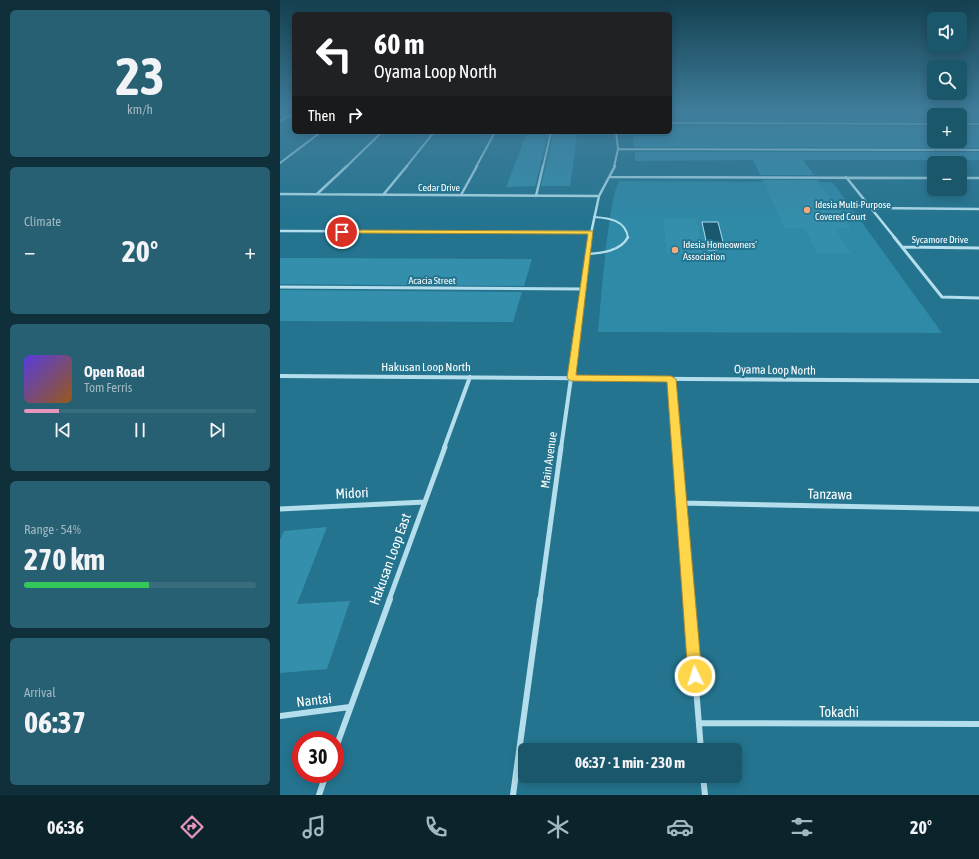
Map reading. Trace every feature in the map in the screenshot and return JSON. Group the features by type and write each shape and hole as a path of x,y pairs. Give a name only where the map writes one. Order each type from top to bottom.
{"street":[{"path":"280,163 300,148"},
{"path":"317,194 365,148"},
{"path":"382,195 421,148"},
{"path":"461,195 486,148"},
{"path":"536,196 547,148"},
{"path":"618,149 979,150"},
{"name":"Main Avenue","path":"514,795 591,232 599,196 616,163 618,149"},
{"path":"610,177 927,178"},
{"path":"846,177 942,297 979,298"},
{"path":"967,178 979,178"},
{"name":"Cedar Drive","path":"280,194 599,196"},
{"path":"870,208 979,209"},
{"path":"280,231 591,232"},
{"name":"Sycamore Drive","path":"902,247 979,248"},
{"name":"Acacia Street","path":"280,287 584,289"},
{"name":"Hakusan Loop North","path":"280,376 571,378"},
{"name":"Hakusan Loop East","path":"342,731 470,377"},
{"name":"Oyama Loop North","path":"571,378 979,382"},
{"path":"671,379 700,743"},
{"name":"Midori","path":"280,509 425,502"},
{"name":"Tanzawa","path":"681,503 979,509"},
{"name":"Nantai","path":"280,716 350,707"},
{"name":"Tokachi","path":"699,723 979,724"},
{"path":"319,795 323,783"},
{"path":"704,783 705,795"}],"lane":[{"path":"588,254 614,249 625,243 628,238 626,227 620,223 609,219 594,217"}],"shaded area":[{"path":"620,181 831,182 834,184 942,333 598,332 612,205 616,189"},
{"path":"702,222 718,222 724,246 716,250 708,250"}],"building":[{"path":"521,148 545,148 535,186 506,187"},
{"path":"550,148 575,148 570,186 541,186"},
{"path":"635,152 979,152 979,160 967,160 967,156 927,156 927,160 803,160 814,175 760,175 753,160 635,161"},
{"name":"Idesia Multi-Purpose Covered Court","path":"762,180 818,180 851,228 835,228 851,254 817,253 804,228 785,228"},
{"path":"663,219 696,219 704,254 667,254"},
{"path":"280,258 532,259 524,286 280,284"},
{"path":"280,290 522,292 513,322 280,321"},
{"path":"327,527 297,604 350,601 327,669 280,673 280,540 284,531"}],"place":[{"name":"Idesia Multi-Purpose Covered Court","path":"807,210"},
{"name":"Idesia Homeowners' Association","path":"675,250"}],"route":[{"path":"342,232 591,232 571,378 671,379 695,676"}]}
